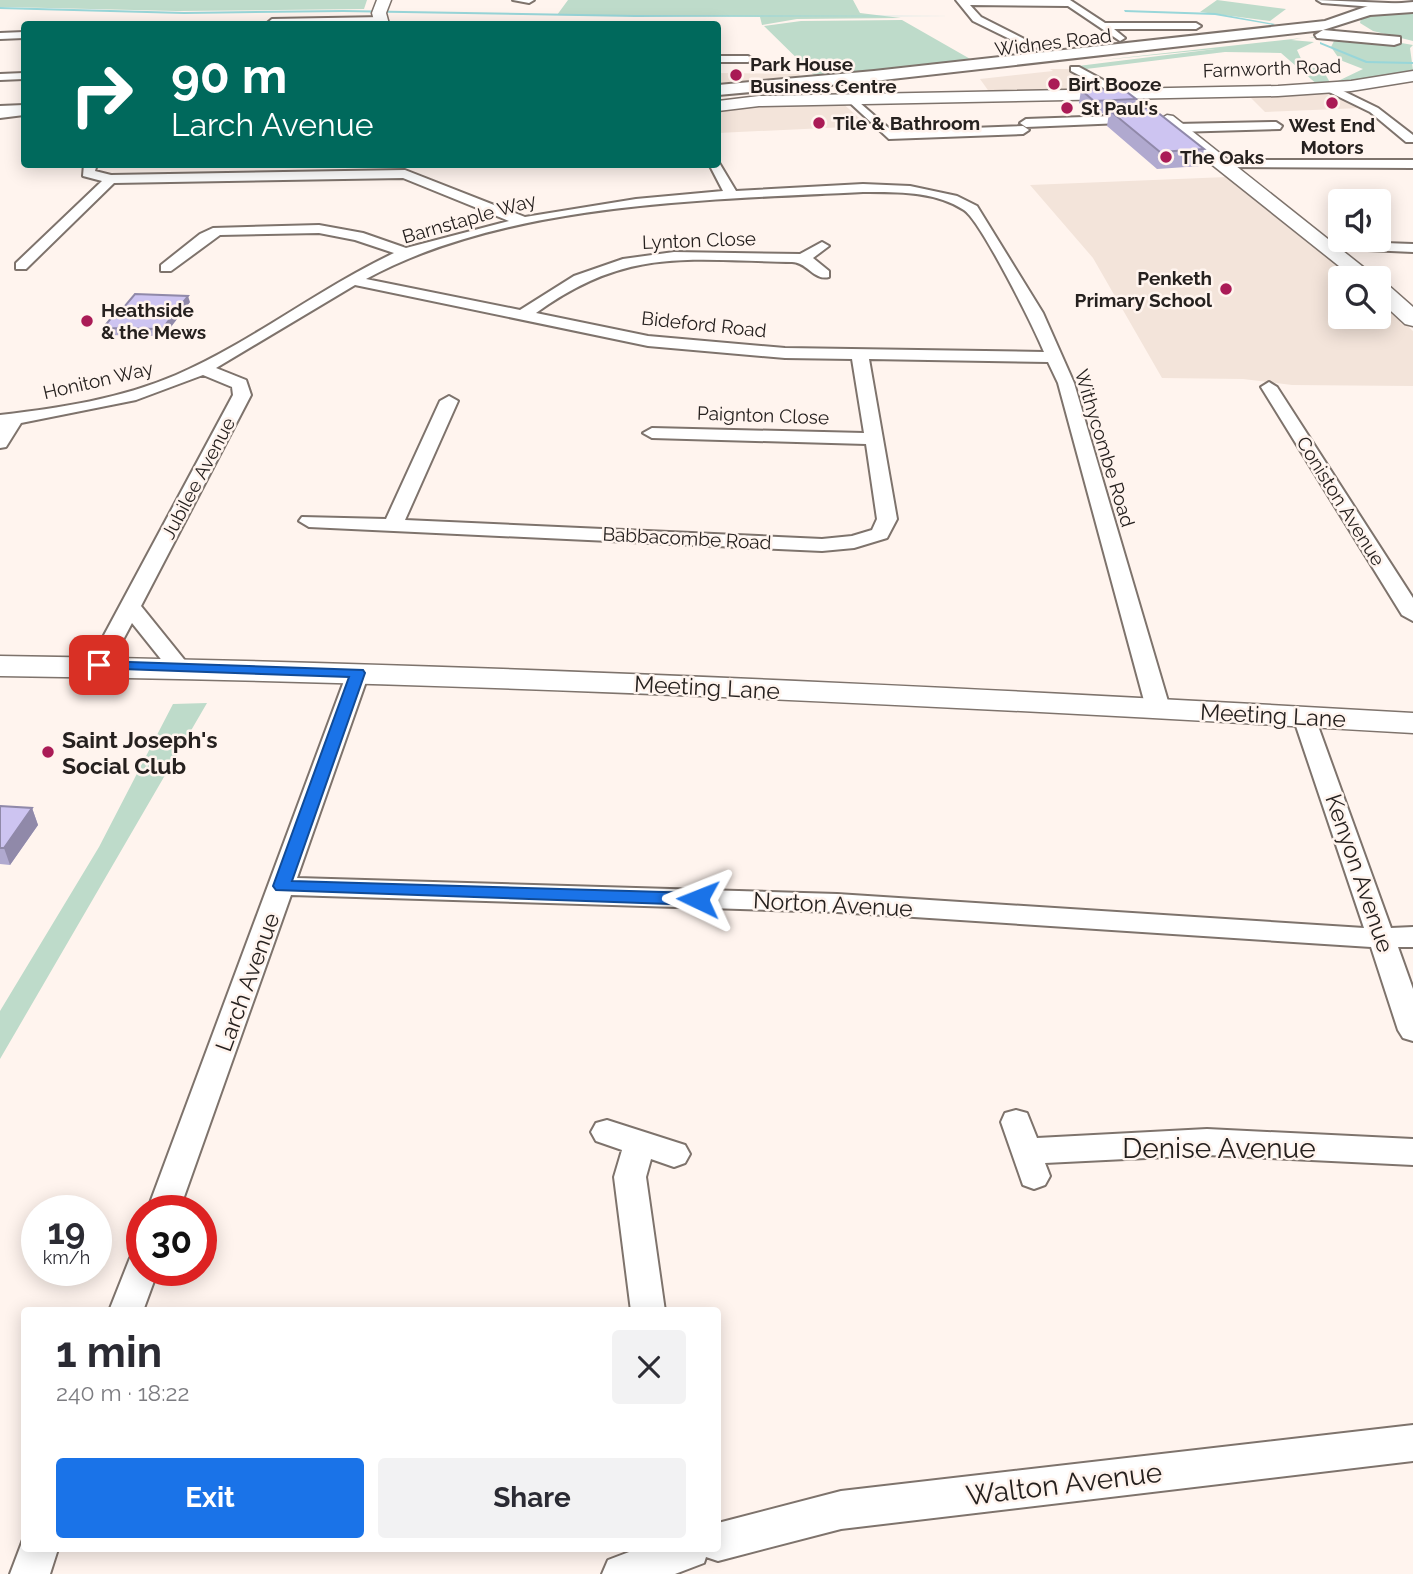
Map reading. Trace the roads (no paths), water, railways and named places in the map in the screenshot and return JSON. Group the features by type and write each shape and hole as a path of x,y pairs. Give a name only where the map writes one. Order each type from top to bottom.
{"main road":[{"name":"Widnes Road","path":"721,90 896,74 1327,25 1375,10 1413,7"},
{"path":"1354,17 1357,28 1413,43"},
{"name":"Widnes Road","path":"721,97 860,94 1282,37 1347,35 1394,40"},
{"path":"0,105 21,103"},
{"path":"0,112 21,110"}],"street":[{"path":"1324,0 1413,7"},
{"path":"1324,0 1354,17"},
{"path":"962,1 1064,2 1078,6 1120,38"},
{"path":"962,1 978,19 1038,48"},
{"path":"293,21 381,13"},
{"path":"1106,26 1188,28"},
{"path":"2,34 21,35"},
{"path":"721,59 748,59"},
{"path":"1074,69 1127,93 1170,123 1352,266"},
{"path":"0,77 21,76"},
{"name":"Farnworth Road","path":"721,106 860,94 1127,93 1329,88 1413,76"},
{"path":"1329,88 1374,110 1410,139"},
{"path":"860,94 889,135 1025,126 1170,123 1276,127"},
{"path":"1222,164 1413,164"},
{"path":"90,168 88,173 111,179 215,170 412,175 522,221"},
{"path":"717,168 731,194"},
{"path":"22,266 111,179"},
{"name":"Withycombe Road","path":"731,194 892,189 956,199 972,209 1035,313 1066,383 1158,708"},
{"name":"Barnstaple Way","path":"203,369 407,253 522,221 615,203 731,194"},
{"path":"166,268 205,237 218,231 319,229 358,236 407,253"},
{"path":"1327,245 1413,248"},
{"path":"822,246 803,258 824,274"},
{"name":"Lynton Close","path":"525,314 574,282 600,270 645,259 803,258"},
{"name":"Bideford Road","path":"356,281 648,341 772,352 1053,358"},
{"path":"1391,300 1413,319"},
{"name":"Babbacombe Road","path":"309,521 822,545 854,542 880,534 887,519 860,355"},
{"name":"Honiton Way","path":"7,419 125,398 203,369"},
{"name":"Jubilee Avenue","path":"99,665 242,395 240,384 203,369"},
{"name":"Coniston Avenue","path":"1269,387 1413,615"},
{"path":"393,524 449,401"},
{"path":"0,443 7,419"},
{"name":"Paignton Close","path":"652,433 873,439"},
{"path":"129,606 180,668"},
{"name":"Meeting Lane","path":"0,666 99,665 358,673 1158,708 1413,723"},
{"name":"Larch Avenue","path":"169,1195 358,673"},
{"name":"Kenyon Avenue","path":"1305,717 1383,936 1413,1030"},
{"name":"Norton Avenue","path":"282,886 837,903 1348,938 1413,937"},
{"name":"Denise Avenue","path":"1016,1122 1030,1163 1207,1142 1413,1152"},
{"path":"607,1132 674,1154"},
{"path":"640,1143 630,1177 647,1307"},
{"path":"127,1307 135,1286"},
{"name":"Walton Avenue","path":"721,1540 841,1510 1413,1443"},
{"path":"30,1574 38,1552"},
{"name":"Walton Avenue","path":"622,1574 680,1552"}],"waterway":[{"path":"0,8 184,13 343,11 635,16 953,16"},
{"path":"1125,11 1215,14 1273,24"},
{"path":"1321,43 1366,62 1413,63"}],"place":[{"name":"Park House Business Centre","path":"736,75"},
{"name":"Birt Booze","path":"1054,84"},
{"name":"West End Motors","path":"1332,103"},
{"name":"St Paul's","path":"1067,108"},
{"name":"Tile & Bathroom","path":"819,123"},
{"name":"The Oaks","path":"1166,157"},
{"name":"Penketh Primary School","path":"1226,289"},
{"name":"Heathside & the Mews","path":"87,321"},
{"name":"Saint Joseph's Social Club","path":"48,752"}]}
